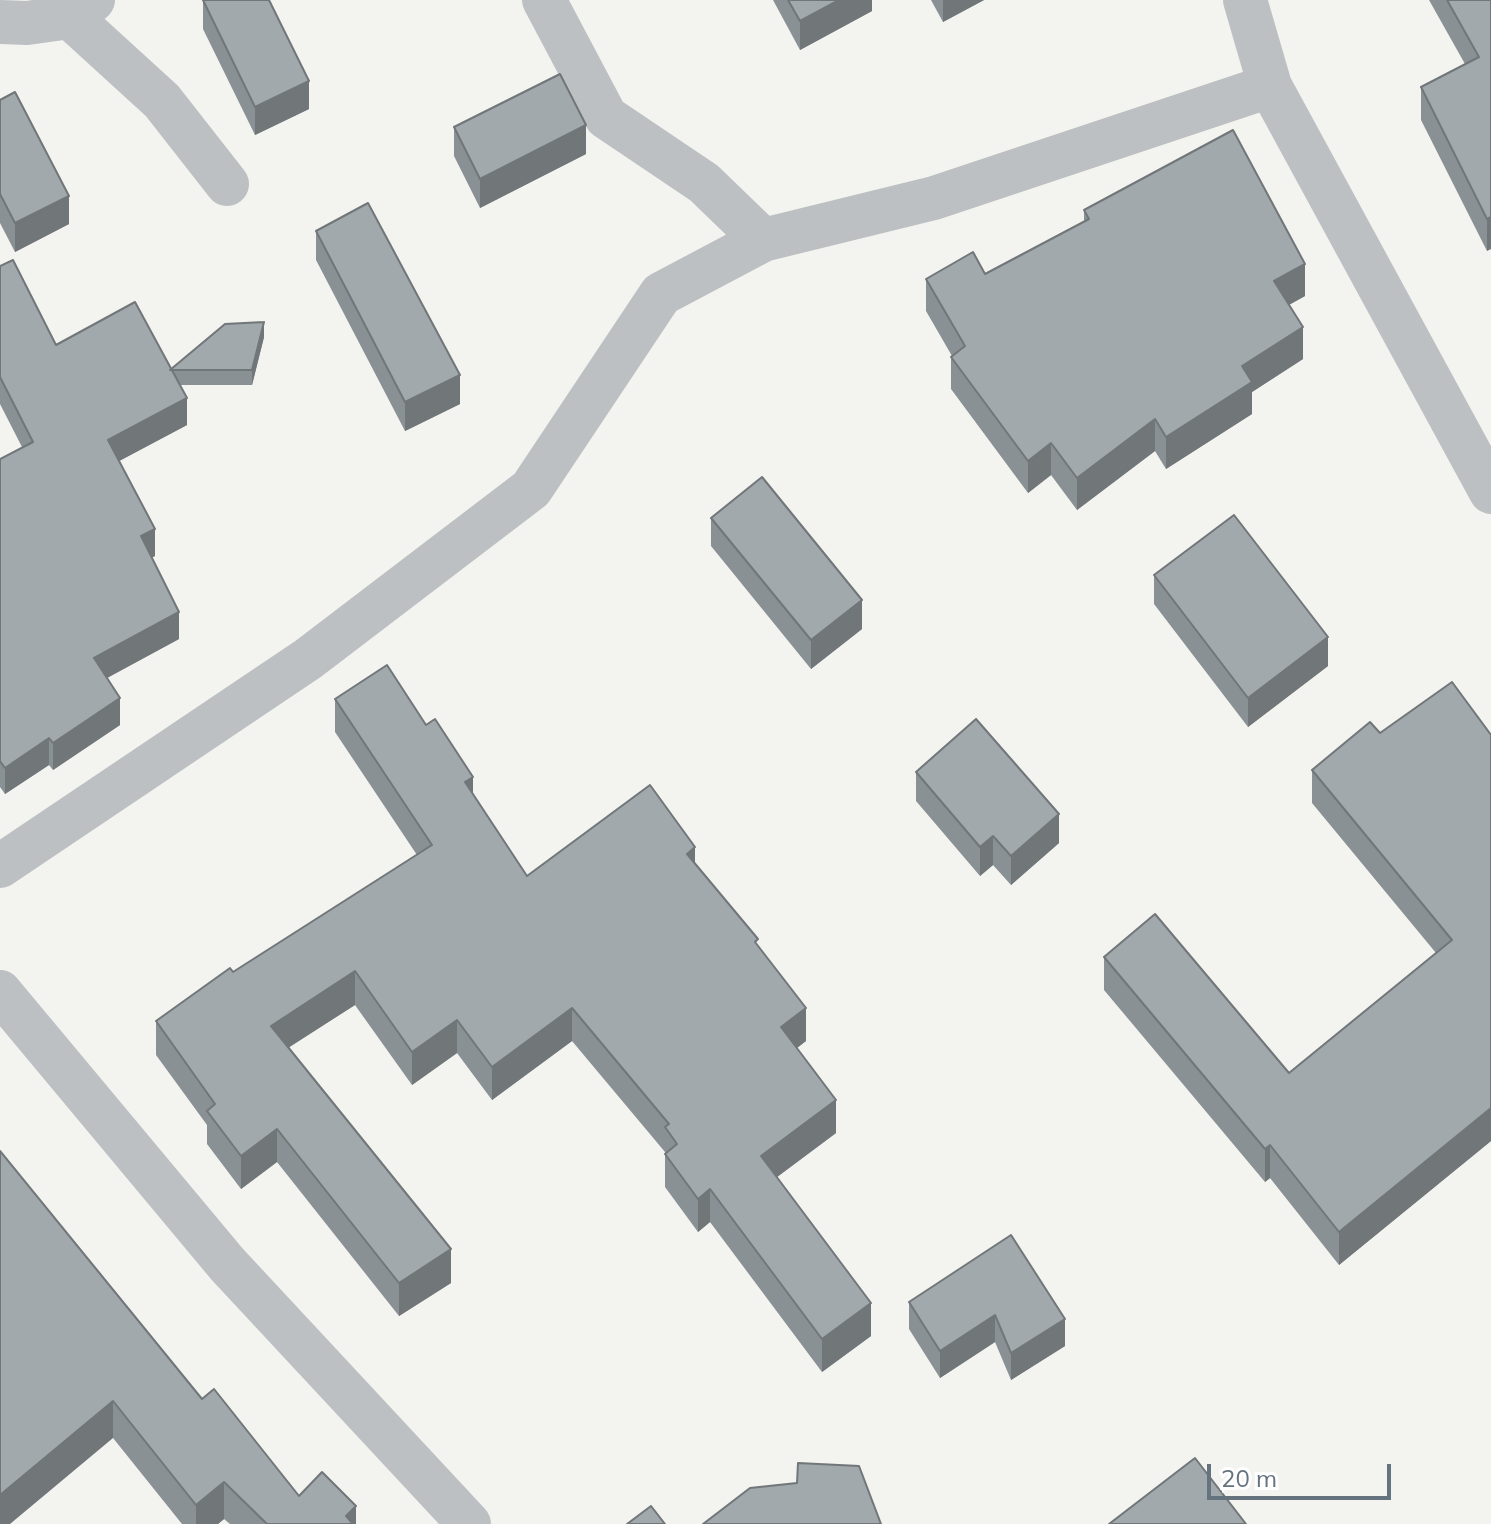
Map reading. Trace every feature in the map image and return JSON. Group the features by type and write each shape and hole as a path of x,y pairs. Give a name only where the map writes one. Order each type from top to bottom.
{"street":[{"path":"544,0 606,117 704,183 763,240"},
{"path":"1245,0 1270,86 1491,492"},
{"path":"0,22 27,23 82,8 162,101 227,184"},
{"path":"0,866 308,659 531,489 661,294 763,240 934,198 1270,86"},
{"path":"0,992 227,1264 469,1524"}],"building":[{"path":"203,0 269,0 309,81 255,107"},
{"path":"788,0 839,0 800,21"},
{"path":"1447,0 1491,0 1491,217 1487,219 1421,87 1479,57"},
{"path":"560,74 586,125 480,179 454,127"},
{"path":"15,92 69,196 15,223 0,194 0,100"},
{"path":"1233,130 1305,264 1274,281 1303,327 1242,366 1252,382 1166,437 1155,419 1077,478 1051,443 1028,461 951,357 965,346 926,279 973,252 985,274 1089,219 1084,210"},
{"path":"368,203 460,375 405,402 316,231"},
{"path":"13,260 56,345 135,302 187,398 108,440 155,529 141,536 179,612 94,658 120,698 53,743 49,738 5,768 0,761 0,459 33,442 0,377 0,266"},
{"path":"264,322 252,370 170,370 225,324"},
{"path":"762,477 862,600 811,640 711,518"},
{"path":"1234,515 1328,637 1248,698 1154,575"},
{"path":"387,665 426,725 435,719 473,777 465,782 527,876 650,785 695,847 687,854 758,939 755,942 806,1008 781,1027 836,1100 761,1156 871,1303 822,1339 710,1189 698,1199 665,1154 677,1144 665,1127 669,1124 572,1008 492,1067 457,1020 412,1052 355,971 271,1026 451,1249 399,1283 277,1129 241,1156 207,1111 215,1104 156,1021 230,968 233,972 432,845 335,699"},
{"path":"1452,682 1491,735 1491,1108 1339,1232 1270,1145 1265,1149 1104,957 1155,914 1289,1073 1452,940 1312,770 1370,722 1380,733"},
{"path":"976,719 1059,814 1011,856 993,836 980,847 916,772"},
{"path":"0,1151 202,1399 214,1389 299,1496 322,1472 356,1506 346,1516 353,1524 267,1524 224,1482 196,1505 113,1401 0,1495"},
{"path":"1011,1235 1065,1319 1011,1353 995,1315 940,1351 909,1302"},
{"path":"1195,1458 1246,1524 1109,1524"},
{"path":"798,1463 859,1466 881,1524 703,1524 750,1488 797,1483"},
{"path":"651,1506 665,1524 627,1524"}]}
